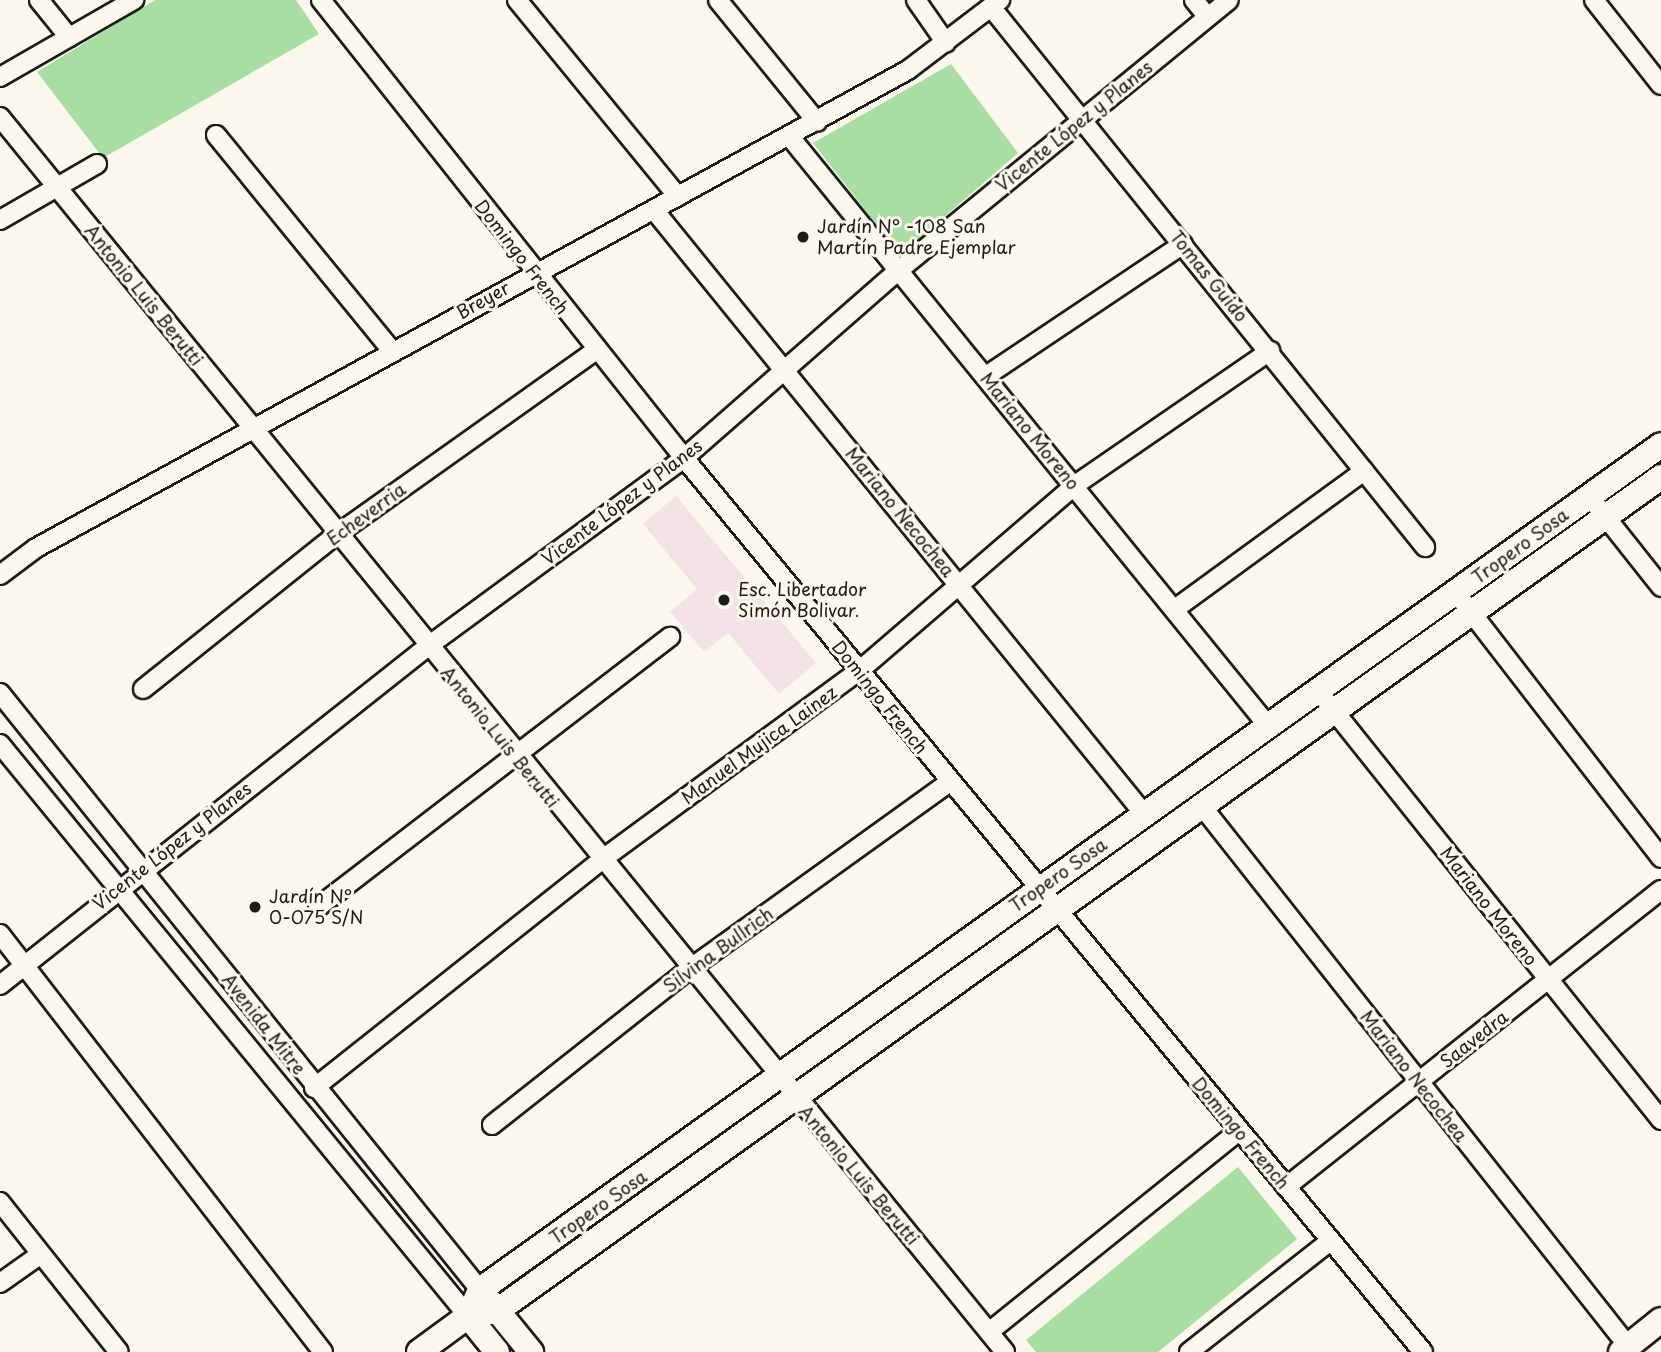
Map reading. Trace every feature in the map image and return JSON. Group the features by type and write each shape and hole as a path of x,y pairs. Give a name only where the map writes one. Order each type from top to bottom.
{"street":[{"path":"39,0 69,37"},
{"path":"0,76 134,0"},
{"name":"Domingo French","path":"321,0 684,458 1423,1352"},
{"path":"517,0 678,197"},
{"path":"718,0 817,122"},
{"path":"916,0 946,43"},
{"path":"1194,0 1208,17"},
{"name":"Vicente López y Planes","path":"0,985 141,870 427,647 684,458 899,270 1229,0"},
{"path":"1594,0 1661,85"},
{"name":"Breyer","path":"0,575 36,548 534,272 817,122 946,43 996,4"},
{"name":"Tomas Guido","path":"996,4 1083,120 1425,547"},
{"name":"Antonio Luis Berutti","path":"0,117 688,970 1005,1352"},
{"path":"215,135 392,351"},
{"name":"Mariano Moreno","path":"790,136 1269,727"},
{"path":"0,220 97,164"},
{"name":"Mariano Necochea","path":"654,210 1144,814"},
{"path":"986,376 1183,244"},
{"name":"Echeverria","path":"143,689 336,535 596,350"},
{"name":"Manuel Mujica Lainez","path":"314,1088 600,861 859,671 1075,485 1270,351"},
{"name":"Tropero Sosa","path":"419,1352 468,1316 497,1311 1056,911 1201,805 1456,592 1661,445"},
{"path":"1175,609 1364,471"},
{"name":"Tropero Sosa","path":"468,1316 480,1290 778,1079 1037,888 1269,727 1326,701 1472,613 1661,477"},
{"path":"1589,496 1661,587"},
{"path":"1456,592 1661,858"},
{"path":"318,907 514,754 670,637"},
{"name":"Avenida Mitre","path":"0,693 314,1088 531,1352"},
{"name":"Mariano Moreno","path":"1326,701 1661,1120"},
{"name":"Avenida Mitre","path":"0,744 497,1352"},
{"name":"Silvina Bullrich","path":"492,1125 688,970 950,782"},
{"name":"Mariano Necochea","path":"1201,805 1625,1349"},
{"name":"Saavedra","path":"1286,1187 1661,890"},
{"path":"0,934 323,1352"},
{"path":"989,1332 1239,1131"},
{"path":"0,1202 119,1352"},
{"path":"1189,1352 1330,1241"},
{"path":"0,1283 41,1254"},
{"path":"1625,1349 1661,1321"}],"shaded area":[{"name":"Esc. Libertador Simón Bolivar.","path":"676,496 816,663 779,694 728,633 704,652 670,612 697,589 643,524"}],"green space":[{"path":"155,0 296,0 319,34 103,158 37,72"},
{"path":"951,64 1018,153 900,255 813,143"},
{"path":"1238,1167 1297,1239 1158,1352 1036,1352 1026,1340"}],"place":[{"name":"Jardín N° -108 San Martín Padre Ejemplar","path":"803,237"},
{"name":"Esc. Libertador Simón Bolivar.","path":"724,600"},
{"name":"Jardín N° 0-075 S/N","path":"255,907"}]}
